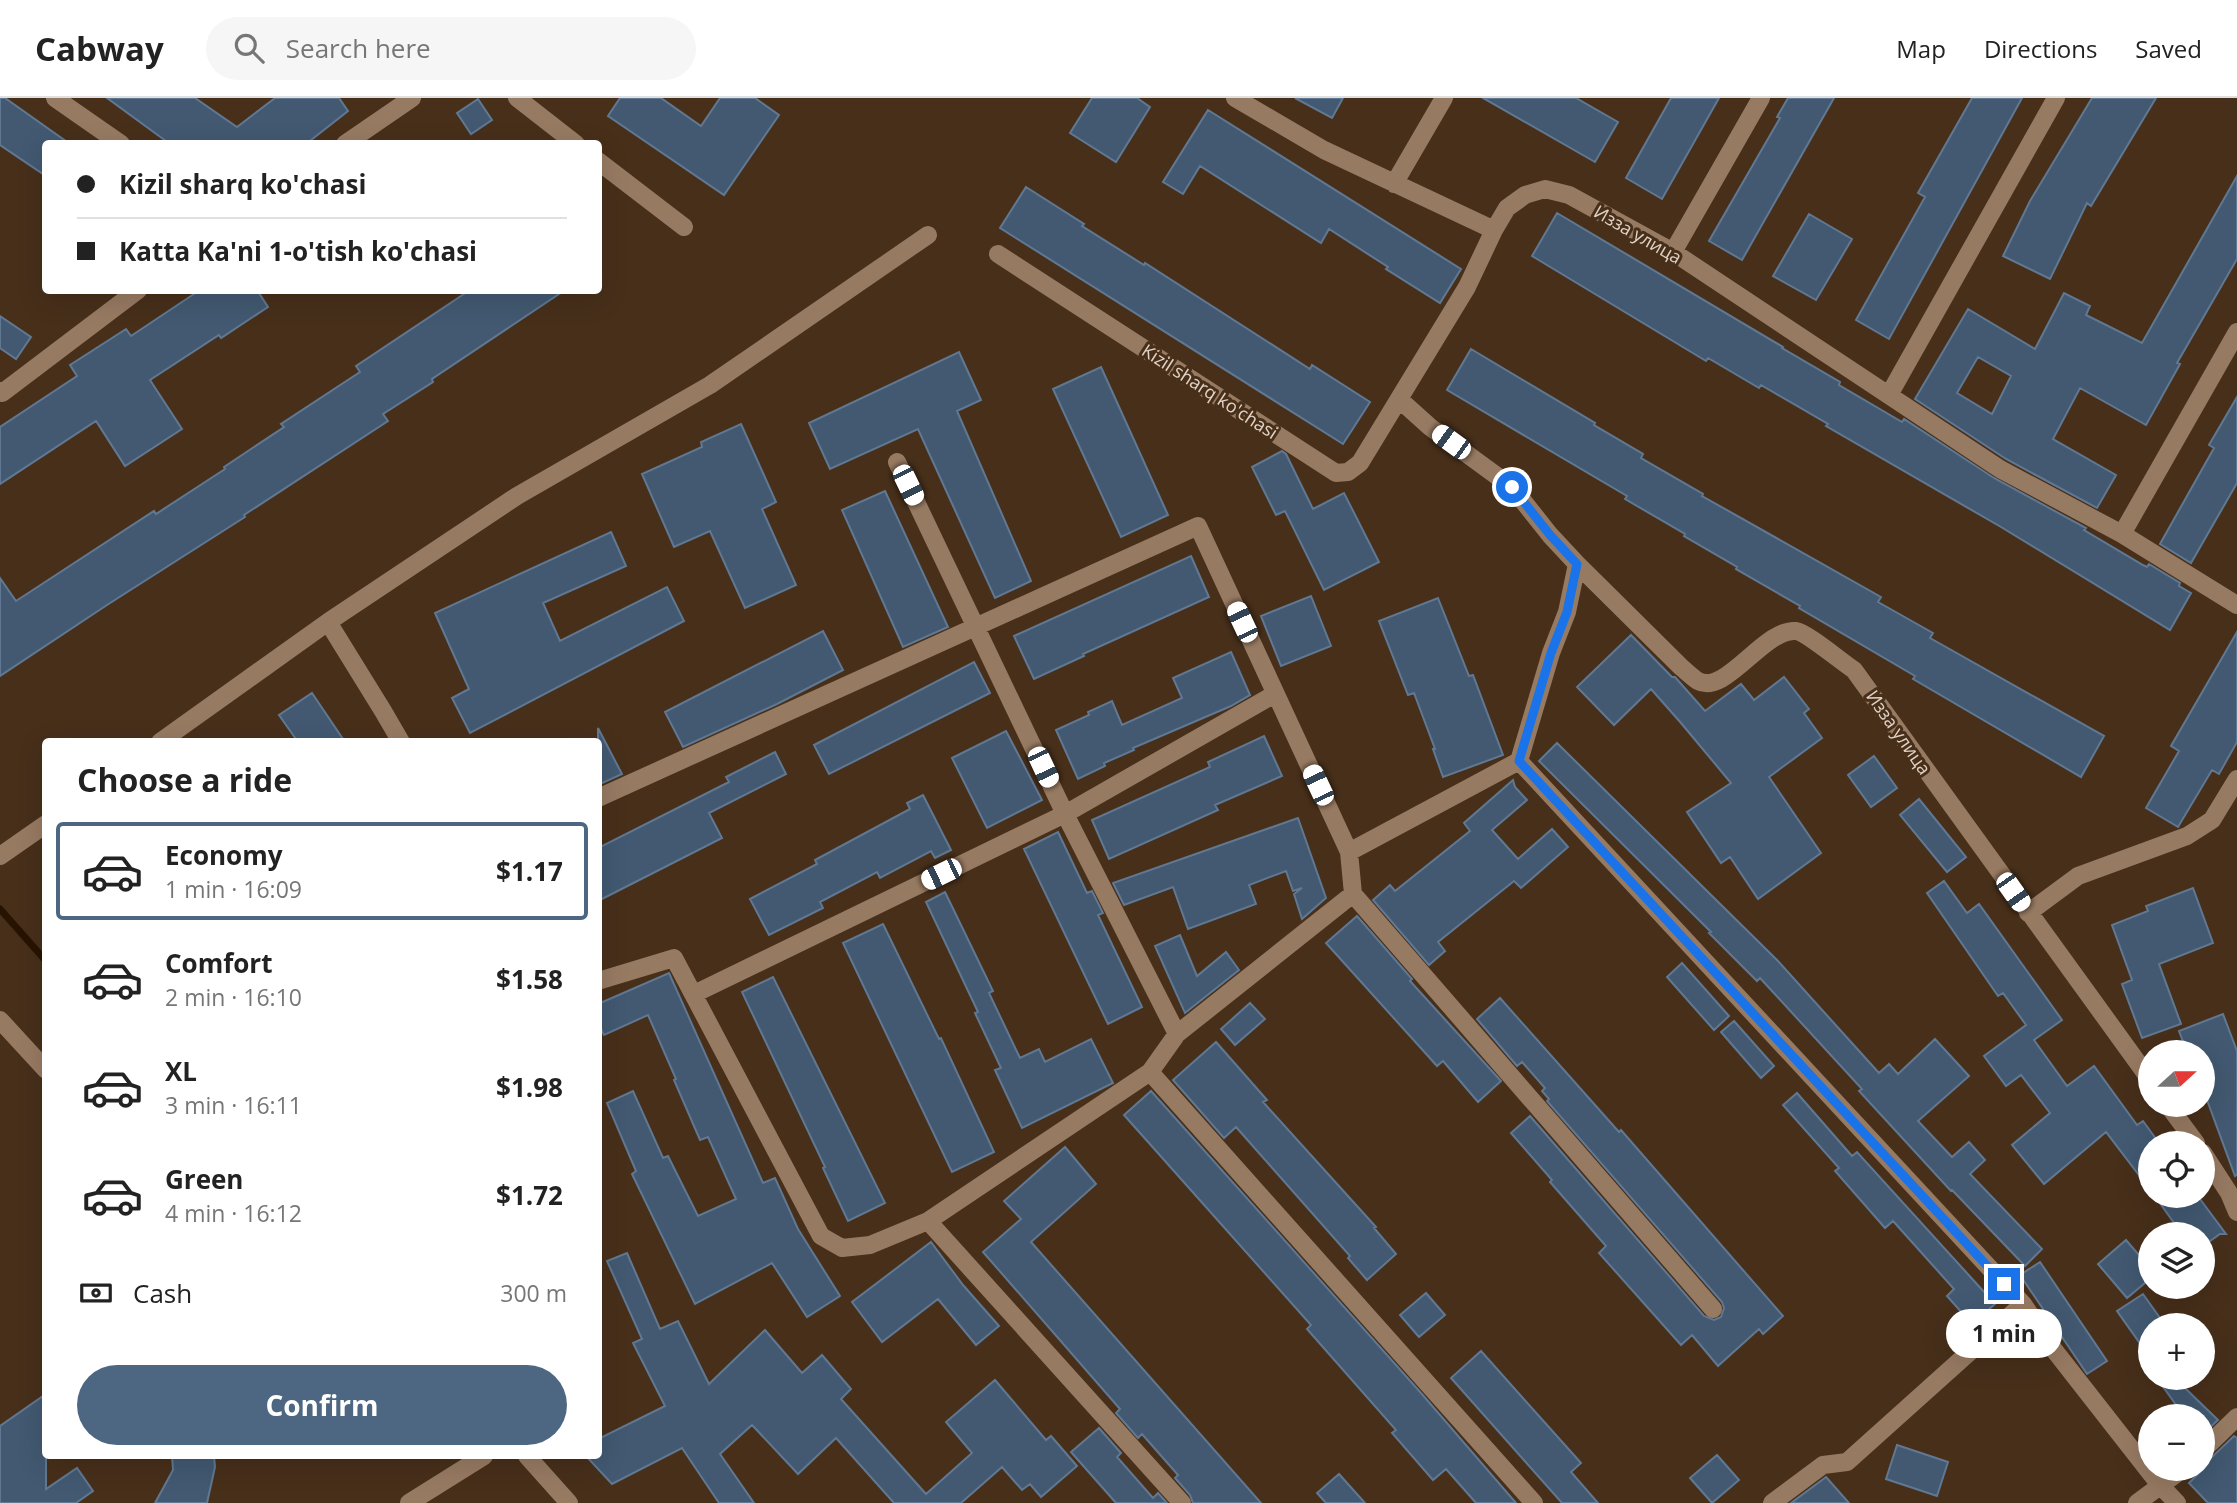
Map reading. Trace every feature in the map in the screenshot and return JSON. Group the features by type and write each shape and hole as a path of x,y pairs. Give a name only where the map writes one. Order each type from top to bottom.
{"street":[{"path":"55,98 115,140"},
{"path":"351,140 412,98"},
{"path":"517,98 571,140"},
{"path":"1235,98 1324,150 1494,230"},
{"path":"1394,184 1444,98"},
{"path":"1673,253 1760,98"},
{"path":"1889,396 2056,98"},
{"path":"602,164 684,227"},
{"name":"Изза улица","path":"1494,230 1507,208 1525,195 1545,189 1569,195 1673,253 2000,469 2122,534 2237,605"},
{"name":"Kizil sharq ko'chasi","path":"999,254 1336,473 1348,472 1360,463 1467,287 1494,230"},
{"path":"166,738 328,622 517,496 710,384 928,235"},
{"path":"1,393 133,294"},
{"path":"2122,534 2237,332"},
{"path":"1349,852 1519,761 1551,653 1567,612 1577,564 1512,487 1430,427 1399,400"},
{"path":"897,462 1065,814 1177,1034"},
{"path":"602,796 1198,526 1349,852 1353,894 1713,1309"},
{"name":"Изза улица","path":"1577,564 1681,667 1699,681 1710,684 1729,674 1782,632 1798,631 1854,670 2138,1064"},
{"path":"328,622 399,738"},
{"path":"694,994 1065,814 1275,694"},
{"path":"1519,761 2023,1304 2051,1346 2159,1484 2177,1503"},
{"path":"2028,913 2078,876 2187,836 2212,820 2237,779"},
{"path":"0,856 42,827"},
{"path":"602,980 674,958 821,1236 842,1248 870,1245 928,1220 1150,1072 1177,1034 1353,894"},
{"path":"0,1020 42,1066"},
{"path":"1150,1072 1534,1503"},
{"path":"2215,1171 2237,1212"},
{"path":"928,1220 1182,1503"},
{"path":"1772,1503 1824,1465 1847,1462 2023,1304"},
{"path":"2215,1439 2237,1418"},
{"path":"409,1503 479,1459"},
{"path":"530,1459 569,1503"},
{"path":"2137,1503 2164,1481"}],"building":[{"path":"0,98 5,98 64,140 42,140 42,173 0,145"},
{"path":"107,98 195,98 237,127 275,98 339,98 348,111 311,140 165,140"},
{"path":"620,98 661,98 701,126 720,98 755,98 779,115 724,195 608,116"},
{"path":"1092,98 1137,98 1150,107 1116,162 1070,133"},
{"path":"1295,98 1343,98 1332,118"},
{"path":"1483,98 1576,98 1618,122 1595,162"},
{"path":"1671,98 1719,98 1662,199 1626,178"},
{"path":"1788,98 1834,98 1742,260 1709,241 1780,118 1777,117"},
{"path":"1972,98 2022,98 1889,339 1856,320 1925,197 1918,193"},
{"path":"2092,98 2156,98 2091,206 2087,203 2050,279 2003,256 2030,201"},
{"path":"478,99 492,120 471,134 457,113"},
{"path":"1208,110 1461,269 1440,303 1329,229 1321,243 1200,166 1183,194 1163,182"},
{"path":"2237,176 2237,259 2177,363 2180,364 2146,425 2080,388 2053,439 2116,475 2097,508 2006,459 1915,399 1968,309 2035,349 2064,293 2090,306 2086,315 2142,343","holes":["1978,357 2011,376 1992,414 1957,393"]},
{"path":"1026,187 1084,224 1082,226 1144,265 1145,263 1310,369 1312,365 1370,402 1343,444 1000,228"},
{"path":"1557,213 1783,347 1840,382 1839,385 1902,422 1904,419 1994,478 2086,528 2084,530 2143,565 2147,567 2149,564 2180,583 2179,586 2191,593 2170,630 2001,527 1826,426 1828,424 1761,385 1759,388 1708,358 1706,361 1532,256"},
{"path":"1809,214 1852,239 1816,300 1773,276"},
{"path":"194,294 260,294 268,307 150,380 182,429 125,466 96,421 0,484 0,427 77,376 70,365 126,329 131,336"},
{"path":"464,294 559,294 383,414 388,421 0,676 0,578 16,601 154,511 156,514 225,469 224,467 284,427 281,424 360,372 356,366"},
{"path":"0,316 31,337 16,359 0,348"},
{"path":"1471,349 1595,423 1594,425 1643,454 1641,458 1703,494 1702,496 1881,597 1878,602 1933,633 1930,638 2104,736 2081,777 1913,679 1915,676 1799,608 1800,606 1625,499 1627,496 1447,390"},
{"path":"959,352 981,400 957,411 1031,581 995,598 918,429 830,469 809,423"},
{"path":"1101,367 1168,515 1121,537 1053,389"},
{"path":"2237,397 2237,483 2191,563 2160,544 2214,448 2209,445"},
{"path":"741,424 776,502 762,509 796,585 745,608 710,531 674,547 642,474 702,447 701,442"},
{"path":"1282,451 1286,454 1313,509 1344,493 1379,562 1324,590 1285,511 1276,515 1252,467"},
{"path":"885,491 948,627 903,647 842,510"},
{"path":"611,532 626,566 543,603 560,641 667,587 684,621 470,733 452,698 469,689 435,613"},
{"path":"1191,556 1209,597 1034,679 1014,636"},
{"path":"1311,596 1331,646 1281,666 1261,616"},
{"path":"1438,598 1469,676 1473,675 1503,755 1443,777 1414,693 1408,695 1379,621"},
{"path":"823,631 843,670 683,747 665,712"},
{"path":"2237,632 2237,742 2219,774 2212,770 2178,827 2146,808 2179,751 2171,746"},
{"path":"1631,635 1675,677 1705,711 1741,684 1754,700 1784,677 1809,709 1804,713 1822,738 1769,777 1821,853 1758,899 1730,857 1721,863 1687,812 1731,783 1681,723 1651,689 1614,725 1577,687"},
{"path":"1231,652 1250,695 1231,706 1133,748 1134,750 1104,763 1105,766 1078,779 1056,730 1112,701 1122,725 1182,698 1173,678"},
{"path":"974,662 990,693 829,774 814,745"},
{"path":"312,693 342,738 295,738 279,715"},
{"path":"598,728 622,774 602,783 602,738 598,738"},
{"path":"1006,731 1042,800 987,828 952,758"},
{"path":"1264,736 1282,776 1215,805 1218,810 1109,859 1092,820 1210,767 1208,762"},
{"path":"1557,743 1777,960 1879,1073 1889,1064 1898,1074 1935,1039 1969,1076 1918,1121 1952,1157 1969,1142 1985,1160 1970,1174 2042,1249 2025,1266 1951,1191 1760,978 1757,981 1539,761"},
{"path":"775,752 786,774 709,813 722,838 602,899 602,846 729,782 726,777"},
{"path":"1874,756 1897,788 1871,807 1848,775"},
{"path":"1513,780 1515,787 1527,800 1492,830 1518,859 1552,829 1568,847 1521,888 1514,881 1438,942 1445,951 1429,965 1373,900 1390,885 1395,891 1470,831 1464,823"},
{"path":"923,795 951,850 935,858 931,851 880,878 877,872 820,902 823,908 769,935 750,899 817,864 815,860 910,809 907,803"},
{"path":"1919,799 1966,857 1947,872 1900,815"},
{"path":"1298,818 1326,898 1302,919 1294,894 1302,888 1293,891 1286,871 1249,885 1256,904 1188,929 1173,887 1124,905 1113,883"},
{"path":"1058,832 1087,893 1092,891 1103,913 1098,915 1142,1007 1108,1024 1024,849"},
{"path":"1944,881 1967,913 1979,904 2062,1020 2034,1040 2067,1086 2094,1066 2137,1125 2143,1121 2150,1131 2138,1131 2138,1174 2106,1132 2044,1184 2012,1145 2050,1113 2021,1075 2006,1086 1984,1056 2026,1025 2003,993 1998,996 1927,893"},
{"path":"2193,888 2213,943 2159,964 2181,1024 2142,1038 2122,984 2132,980 2112,925 2148,911 2146,906"},
{"path":"945,892 993,991 989,993 1020,1058 1039,1049 1045,1062 1091,1039 1113,1083 1022,1128 995,1070 1001,1068 975,1013 978,1012 926,902"},
{"path":"1357,916 1412,979 1410,981 1501,1081 1478,1102 1443,1061 1437,1066 1326,943"},
{"path":"883,924 939,1039 941,1038 994,1152 952,1172 843,943"},
{"path":"1180,935 1197,976 1226,952 1239,970 1185,1013 1155,946"},
{"path":"1682,963 1729,1016 1714,1030 1667,977"},
{"path":"669,973 763,1183 775,1178 798,1229 840,1296 807,1317 772,1263 695,1304 632,1174 636,1171 607,1103 633,1091 663,1158 668,1156 698,1216 736,1199 708,1137 700,1140 648,1015 604,1035 602,1002"},
{"path":"773,977 885,1203 848,1221 742,992"},
{"path":"1500,998 1619,1132 1621,1130 1783,1316 1763,1334 1759,1329 1718,1366 1692,1335 1681,1345 1599,1253 1606,1246 1511,1133 1530,1116 1704,1316 1714,1320 1721,1317 1724,1308 1722,1302 1547,1101 1549,1099 1542,1091 1545,1088 1522,1062 1517,1066 1477,1019"},
{"path":"1250,1003 1265,1019 1235,1045 1221,1029"},
{"path":"2223,1014 2237,1051 2235,1176 2213,1117 2216,1116 2216,1040 2182,1040 2179,1031"},
{"path":"1734,1021 1774,1066 1761,1078 1721,1032"},
{"path":"1216,1042 1267,1100 1263,1102 1376,1227 1374,1228 1396,1254 1367,1280 1348,1258 1350,1256 1236,1127 1224,1138 1173,1080"},
{"path":"1151,1091 1516,1503 1476,1503 1446,1469 1433,1480 1392,1433 1396,1430 1307,1329 1311,1325 1124,1115"},
{"path":"1797,1093 1852,1156 1857,1152 1995,1304 1972,1324 1947,1296 1954,1289 1893,1221 1885,1228 1835,1171 1839,1168 1783,1105"},
{"path":"1065,1147 1096,1184 1031,1242 1261,1503 1193,1503 1190,1495 1175,1478 1178,1475 1142,1434 1138,1438 1116,1413 1120,1409 983,1252 1021,1219 1004,1201"},
{"path":"2163,1208 2207,1208 2226,1234 2215,1238 2215,1222 2173,1222"},
{"path":"2126,1240 2138,1254 2138,1289 2127,1298 2098,1264"},
{"path":"931,1242 963,1285 999,1326 976,1345 938,1299 882,1342 852,1302"},
{"path":"627,1253 660,1329 678,1321 709,1384 765,1330 802,1373 822,1355 851,1389 841,1399 926,1494 972,1453 946,1422 995,1380 1046,1440 1051,1436 1077,1466 1041,1497 1030,1484 1022,1490 1002,1467 961,1503 894,1503 836,1438 798,1474 752,1425 720,1454 754,1503 719,1503 682,1448 612,1484 589,1459 602,1459 602,1437 665,1406 633,1343 642,1339 607,1261"},
{"path":"2040,1262 2107,1361 2087,1374 2020,1275"},
{"path":"1426,1293 1445,1315 1419,1337 1400,1315"},
{"path":"2138,1297 2147,1299 2156,1313 2138,1313 2138,1341 2117,1311"},
{"path":"1481,1351 1581,1463 1571,1472 1598,1503 1562,1503 1451,1378"},
{"path":"2165,1390 2187,1390 2202,1404 2175,1404"},
{"path":"42,1397 42,1459 46,1459 46,1489 77,1468 93,1491 76,1503 0,1503 0,1426"},
{"path":"1099,1428 1121,1453 1117,1457 1153,1498 1158,1493 1167,1503 1116,1503 1071,1452"},
{"path":"2234,1436 2237,1438 2237,1503 2208,1503 2189,1483 2215,1481 2215,1454"},
{"path":"1897,1445 1948,1462 1937,1496 1886,1479"},
{"path":"1717,1455 1739,1480 1712,1503 1690,1478"},
{"path":"172,1459 214,1459 207,1503 155,1503 173,1470"},
{"path":"1339,1474 1365,1503 1326,1503 1317,1493"},
{"path":"1826,1477 1849,1503 1791,1503"}],"waterway":[{"path":"0,909 42,956"}],"route":[{"path":"1512,487 1577,564 1567,612 1551,653 1519,761 2004,1284"}]}
